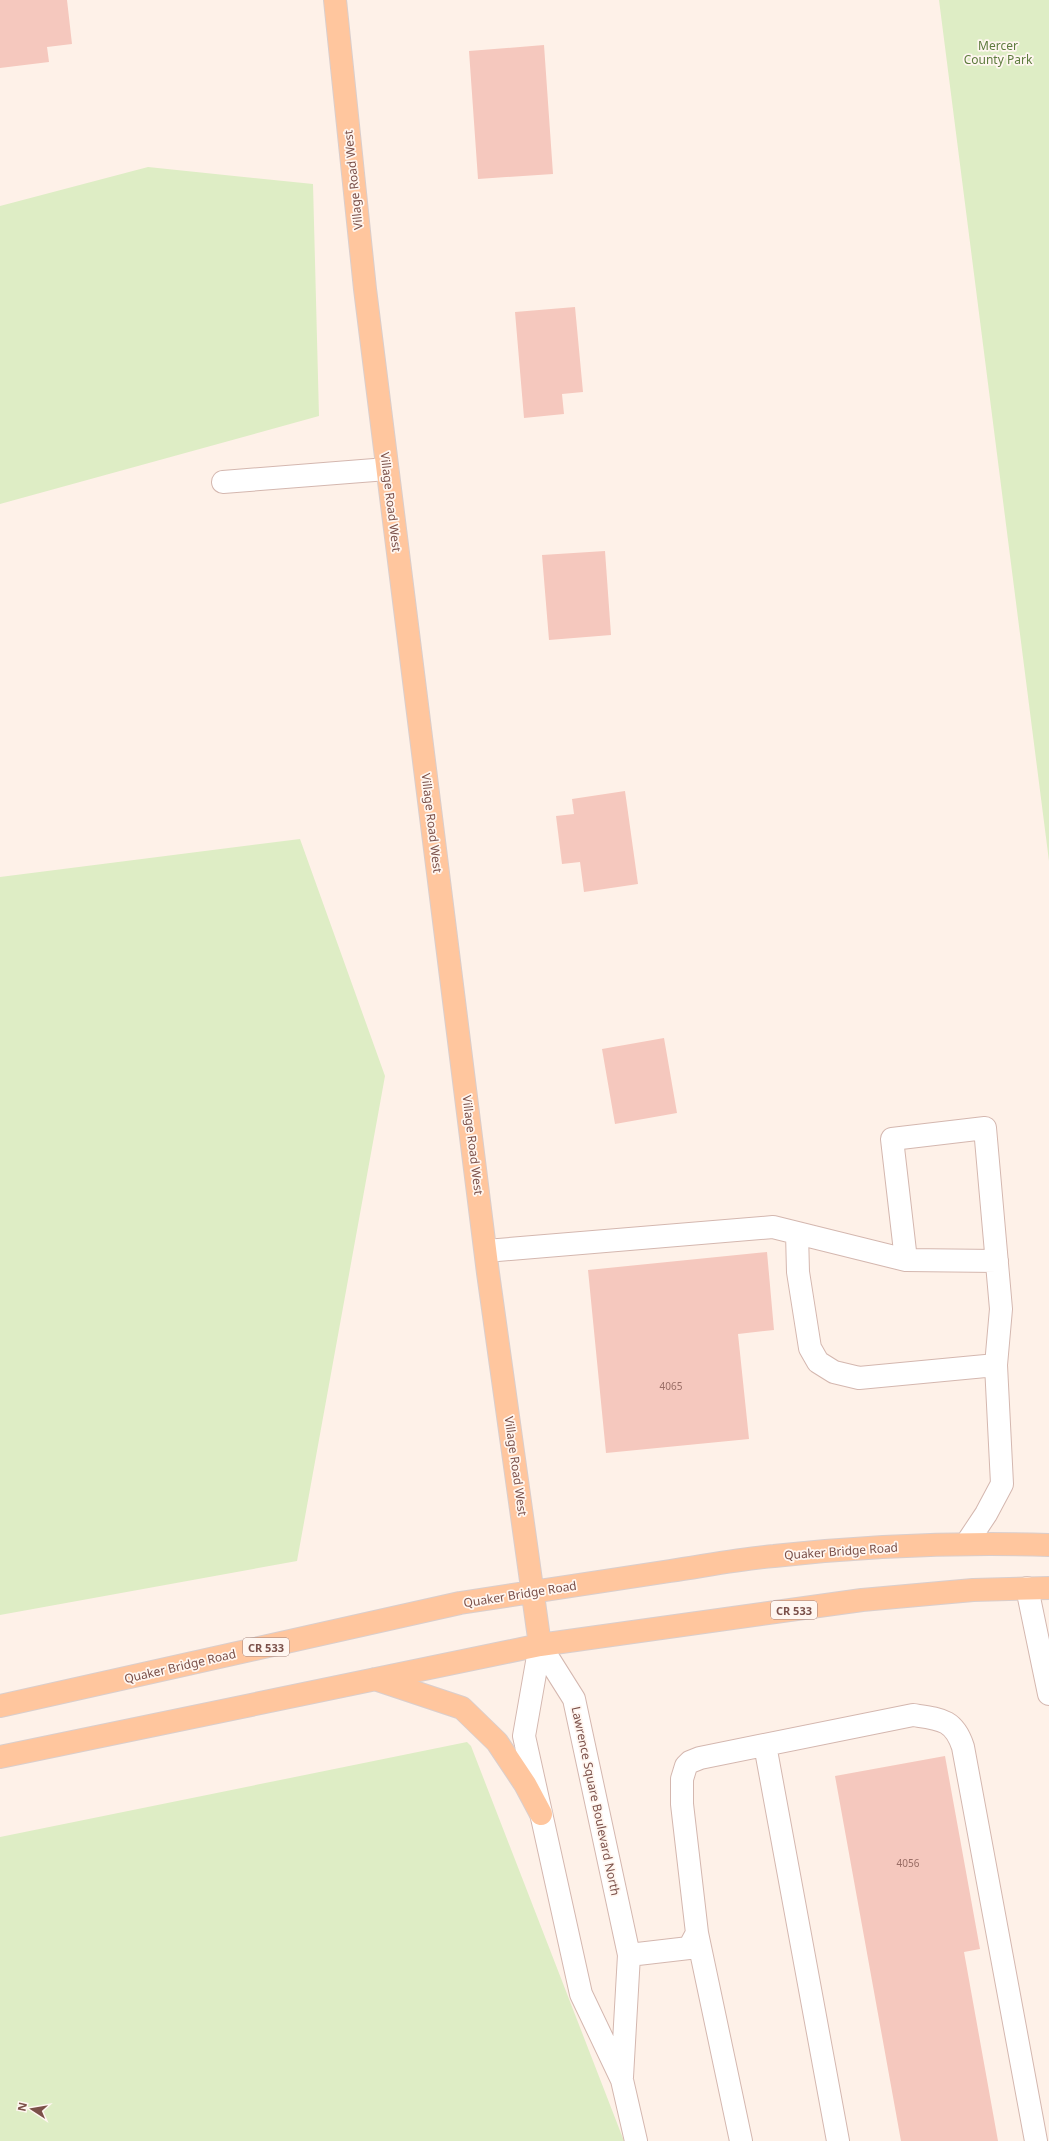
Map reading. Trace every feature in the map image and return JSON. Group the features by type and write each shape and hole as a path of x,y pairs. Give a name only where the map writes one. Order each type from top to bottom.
{"main road":[{"name":"Village Road West","path":"335,0 364,282 387,469 486,1251 534,1592 540,1645"},
{"name":"Quaker Bridge Road","path":"0,1706 460,1603 772,1556 872,1547 966,1544 1049,1544"},
{"name":"CR 533","path":"0,1757 374,1678 540,1645 862,1600 972,1590 1049,1588"},
{"path":"374,1678 462,1708 497,1742 525,1784 541,1814"}],"street":[{"path":"223,482 387,469"},
{"path":"906,1260 892,1139 986,1128 1001,1309 996,1365 1002,1484 986,1514 966,1544"},
{"path":"486,1251 746,1228 773,1227 906,1260 997,1261"},
{"path":"798,1233 798,1272 810,1348 818,1362 834,1372 859,1378 996,1365"},
{"path":"1028,1588 1049,1694"},
{"name":"Lawrence Square Boulevard North","path":"540,1645 524,1736 581,1994 622,2080 636,2141"},
{"name":"Lawrence Square Boulevard North","path":"540,1645 574,1699 629,1955 622,2080"},
{"path":"741,2141 693,1940 682,1804 682,1779 686,1766 690,1762 700,1758 913,1715 945,1722 954,1728 959,1734 964,1747 1036,2141"},
{"path":"765,1745 838,2141"},
{"path":"629,1955 693,1940"}],"green space":[{"name":"Mercer County Park","path":"939,0 1049,0 1049,861"},
{"path":"148,167 313,184 319,416 0,504 0,206"},
{"path":"300,839 385,1076 297,1561 0,1615 0,877"},
{"path":"467,1742 471,1746 624,2141 0,2141 0,1837"}],"building":[{"path":"0,0 67,0 72,44 47,47 49,62 0,68"},
{"path":"544,45 553,174 478,179 469,51"},
{"path":"575,307 583,392 562,394 564,414 524,418 515,312"},
{"path":"605,551 611,635 549,640 542,555"},
{"path":"625,791 638,884 584,892 580,862 562,864 556,816 574,814 572,799"},
{"path":"664,1038 677,1113 615,1124 602,1049"},
{"path":"767,1252 774,1330 738,1334 749,1439 606,1453 588,1270"},
{"path":"945,1756 980,1949 964,1952 998,2141 901,2141 835,1776"}]}
